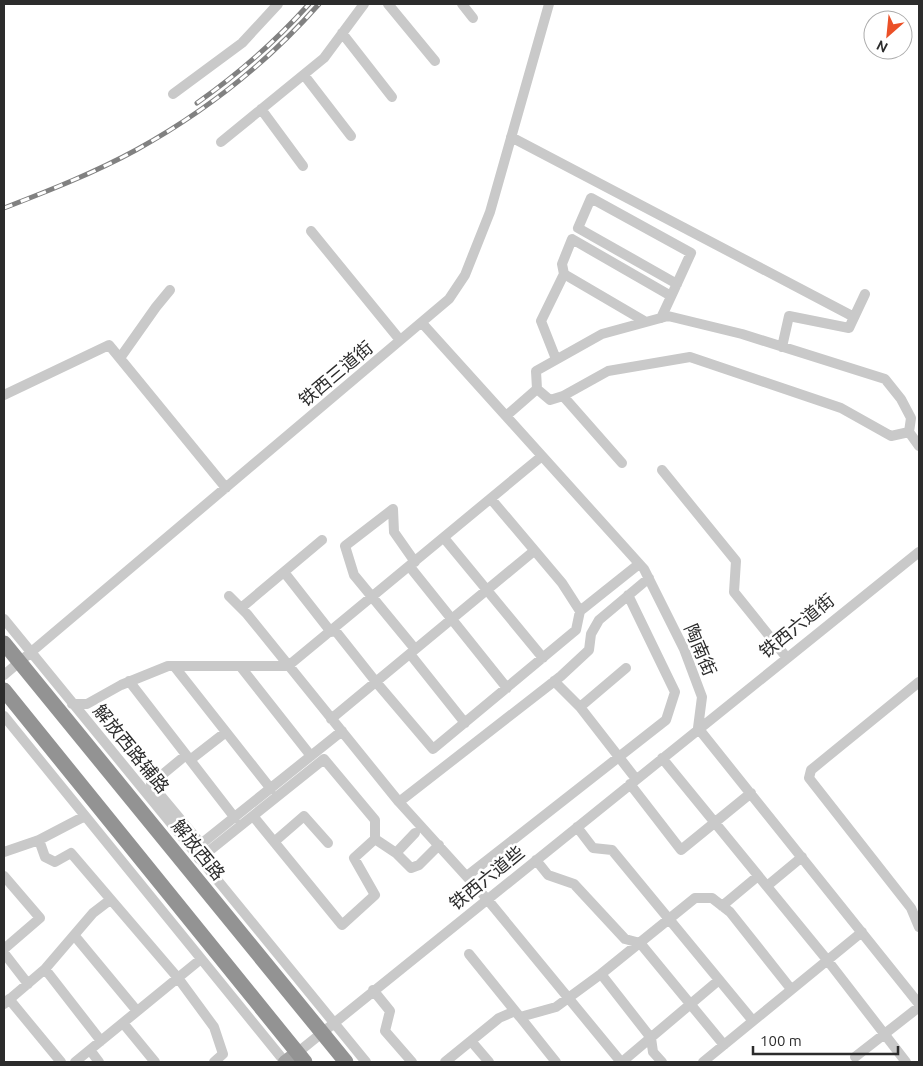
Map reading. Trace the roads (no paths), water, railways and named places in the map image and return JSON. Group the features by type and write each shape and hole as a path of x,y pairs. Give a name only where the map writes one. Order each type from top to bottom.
{"highway":[{"name":"解放西路","path":"4,643 25,658 346,1062"},
{"path":"4,690 293,1060"}],"street":[{"path":"173,94 242,43 278,4"},
{"path":"221,142 324,58 364,4"},
{"path":"388,4 434,61"},
{"path":"462,4 473,18"},
{"name":"铁西三道街","path":"4,675 449,300 465,275 490,212 549,4"},
{"path":"342,33 392,97"},
{"path":"304,75 351,136"},
{"path":"261,109 303,166"},
{"path":"511,137 854,317"},
{"path":"556,359 540,321 564,274 562,264 591,198 691,252 661,318"},
{"path":"578,228 677,284"},
{"path":"311,231 400,340"},
{"path":"572,239 672,296"},
{"path":"564,274 646,322"},
{"path":"120,358 170,290"},
{"path":"782,347 789,316 849,328 865,294"},
{"path":"668,316 742,334 885,379 902,399 911,418 908,432 891,436 840,408 690,357 608,371 562,396 550,400 537,389 536,371 602,334 668,316"},
{"name":"陶南街","path":"422,322 639,564 684,649 702,697 698,728"},
{"path":"4,395 110,345 226,488"},
{"path":"506,416 537,389"},
{"path":"562,396 622,463"},
{"path":"908,432 919,446"},
{"path":"72,704 87,704 129,682 168,666 288,666 542,456"},
{"path":"662,470 736,561 734,592 787,658"},
{"path":"491,499 562,583 580,611"},
{"path":"465,723 354,575 345,546 393,509 394,532 412,564 452,619 507,688"},
{"path":"444,538 543,658"},
{"path":"241,608 322,540"},
{"path":"331,719 534,551"},
{"name":"铁西六道街","path":"698,728 919,552"},
{"path":"284,572 433,749 576,630 580,611 639,564"},
{"path":"399,802 554,681 589,650 591,634 599,620 648,578"},
{"path":"467,876 666,720 675,692 628,595"},
{"path":"229,596 241,608 399,802 487,899 621,1062 719,980"},
{"name":"解放西路辅路","path":"4,619 25,658 72,704 366,1062"},
{"path":"174,666 271,789"},
{"path":"240,666 311,756"},
{"path":"580,708 626,668"},
{"path":"554,681 580,708 620,757 633,782 681,850 750,794"},
{"path":"129,682 235,818"},
{"path":"919,682 811,770 809,778 911,908 919,928"},
{"path":"4,716 201,959 293,1060"},
{"path":"698,728 919,1006 855,1057"},
{"name":"铁西六道些","path":"293,1060 322,1032 373,990 698,728"},
{"path":"226,732 152,784 201,844 342,732"},
{"path":"662,758 828,961 906,1062"},
{"path":"199,859 324,759 376,820 375,839 354,858 375,895 342,925 253,816"},
{"path":"4,852 39,840 85,816"},
{"path":"274,842 304,816 328,843"},
{"path":"577,827 593,848 612,850 753,1021"},
{"path":"396,852 415,833"},
{"path":"375,839 396,852 411,868 419,864 439,845"},
{"path":"39,840 45,856 55,862 71,853 178,978 214,1027 223,1054 214,1062"},
{"path":"767,886 802,857"},
{"path":"536,860 548,875 574,884 625,939 640,943 724,1045"},
{"path":"4,876 40,918 4,951 28,984"},
{"path":"722,906 758,876"},
{"path":"445,1062 499,1018 556,1007 601,974 695,898 712,898 730,912 791,988"},
{"path":"61,1062 6,1001 45,970 93,914 110,900"},
{"path":"703,1062 717,1058 724,1045 791,988 828,961 862,932"},
{"path":"74,936 137,1011"},
{"path":"469,954 556,1062"},
{"path":"75,1062 201,959"},
{"path":"45,970 101,1041"},
{"path":"601,974 651,1038 653,1052 662,1062"},
{"path":"373,990 390,1011 385,1030 412,1062"},
{"path":"124,1023 155,1062"},
{"path":"471,1041 489,1062"},
{"path":"90,1050 99,1062"}],"railway":[{"path":"197,103 256,56 309,4"},
{"path":"4,208 104,166 162,135 211,103 234,85 299,26 319,4"}]}
